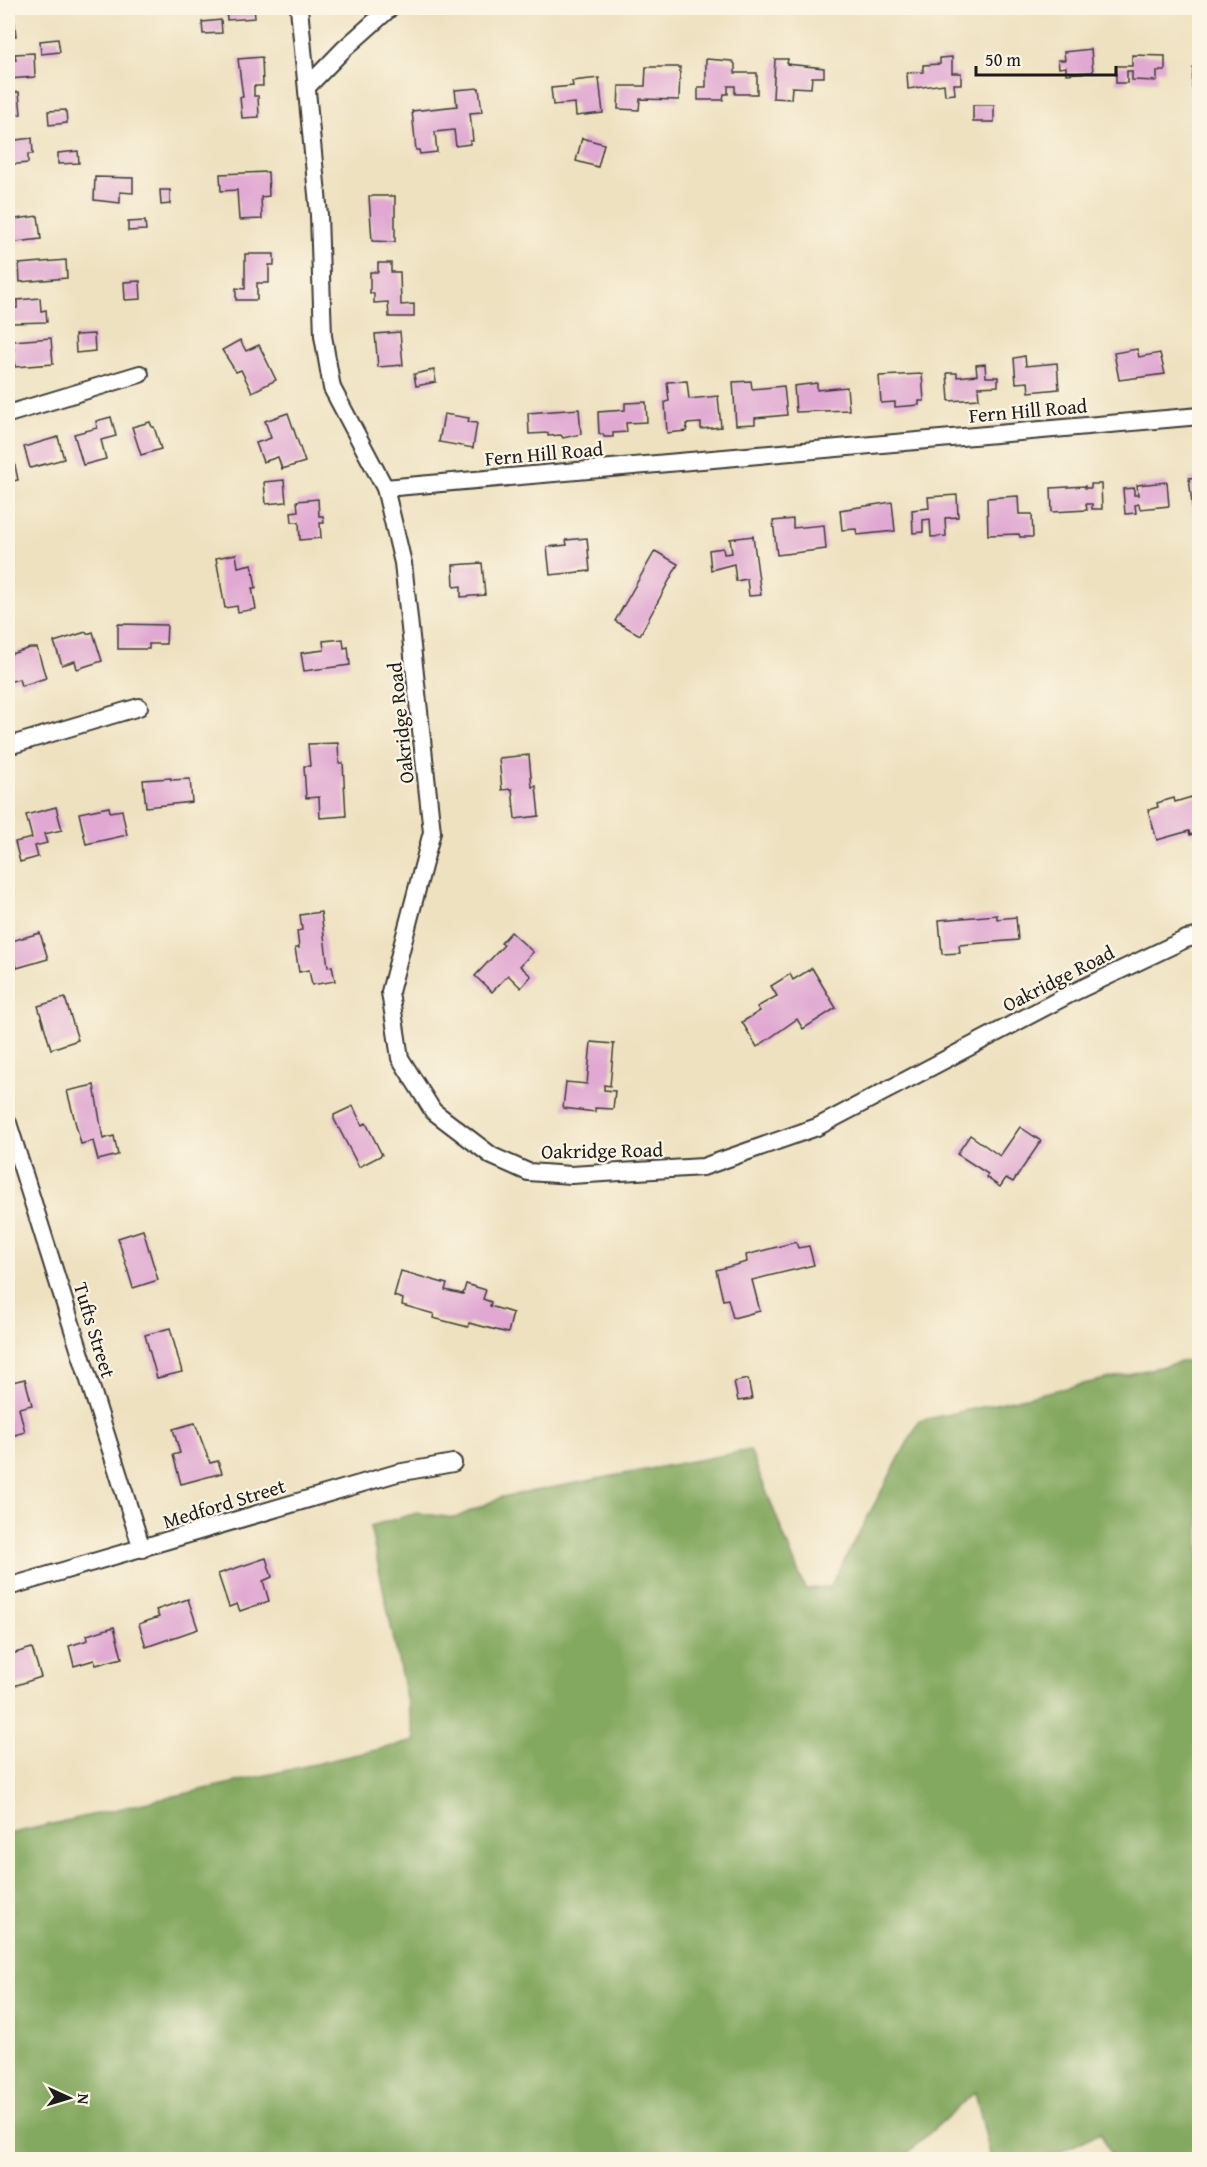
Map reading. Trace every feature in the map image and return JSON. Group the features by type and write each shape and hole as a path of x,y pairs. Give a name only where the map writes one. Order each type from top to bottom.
{"street":[{"path":"299,8 319,215 324,336 332,388 385,488"},
{"path":"307,87 344,49 390,8"},
{"path":"8,414 140,374"},
{"name":"Fern Hill Road","path":"385,488 1200,416"},
{"name":"Oakridge Road","path":"385,488 403,563 432,831 390,992 400,1058 433,1111 492,1156 528,1172 571,1175 703,1167 817,1127 1070,994 1186,939 1200,936"},
{"path":"8,746 139,707"},
{"name":"Tufts Street","path":"8,1123 142,1549"},
{"name":"Medford Street","path":"8,1587 397,1473 453,1463"}],"green space":[{"path":"1199,1358 1199,2159 1114,2159 1100,2133 1046,2159 991,2159 975,2092 901,2159 8,2159 8,1834 415,1741 370,1526 417,1513 455,1518 502,1497 750,1450 805,1589 830,1587 919,1421"}],"building":[{"path":"8,8 13,8 16,36 8,37"},
{"path":"226,8 254,8 255,18 227,20"},
{"path":"221,20 222,33 203,34 202,22"},
{"path":"58,39 60,52 41,54 40,41"},
{"path":"1091,49 1093,72 1066,74 1066,67 1059,68 1058,60 1065,60 1064,52"},
{"path":"34,53 35,77 8,79 8,60 16,60 15,54"},
{"path":"1132,55 1165,56 1165,71 1157,71 1157,81 1132,80 1132,71 1127,71 1127,83 1116,83 1116,66 1132,66"},
{"path":"262,57 263,86 254,86 254,96 258,96 259,117 242,118 240,97 243,97 238,59"},
{"path":"952,57 952,73 961,73 961,84 954,84 955,94 945,95 944,84 908,89 907,73 923,72 923,65 940,64 940,58"},
{"path":"706,59 732,61 735,64 735,73 757,73 757,94 735,94 735,86 728,86 728,94 724,94 723,100 698,100 698,87 706,87"},
{"path":"775,59 788,59 787,64 824,68 824,77 812,77 811,88 792,87 791,99 773,98"},
{"path":"646,67 680,67 679,100 640,99 639,110 618,109 619,86 645,86"},
{"path":"1193,68 1200,68 1200,89 1192,88"},
{"path":"599,78 603,113 576,116 575,103 553,105 551,88 573,86 572,81"},
{"path":"479,88 482,112 470,113 473,141 470,141 470,144 456,146 454,130 435,132 437,152 420,154 419,150 416,150 412,111 457,106 455,90"},
{"path":"19,92 21,114 8,115 8,93"},
{"path":"973,105 994,105 994,122 973,122"},
{"path":"66,110 67,123 49,125 48,111"},
{"path":"32,138 33,154 28,154 28,163 8,165 8,141"},
{"path":"582,138 604,144 598,167 576,161"},
{"path":"78,151 79,163 58,164 58,153"},
{"path":"268,172 269,196 261,197 262,219 239,220 237,190 221,191 220,174"},
{"path":"95,177 133,178 133,193 120,192 120,203 94,200"},
{"path":"160,190 170,190 170,204 161,205"},
{"path":"369,196 395,196 395,242 372,241"},
{"path":"38,216 41,239 8,243 8,220"},
{"path":"145,221 146,230 128,231 128,222"},
{"path":"245,254 274,254 274,265 269,265 269,283 257,283 257,300 236,300 236,288 245,289"},
{"path":"66,260 67,278 20,282 19,264"},
{"path":"378,263 391,263 391,272 400,272 401,305 414,304 414,317 389,317 388,302 374,303 374,293 370,293 370,272 378,272"},
{"path":"140,281 141,299 125,300 124,282"},
{"path":"40,298 41,311 46,310 47,322 11,323 10,308 17,308 17,300"},
{"path":"400,332 403,365 378,367 375,334"},
{"path":"94,334 95,351 76,353 75,335"},
{"path":"51,338 53,364 15,367 13,341"},
{"path":"240,340 246,351 259,345 276,380 252,392 241,370 236,372 222,350"},
{"path":"1137,349 1139,357 1160,353 1165,374 1119,380 1114,353"},
{"path":"1025,356 1026,366 1057,363 1059,389 1029,392 1028,382 1016,383 1014,358"},
{"path":"985,364 986,377 998,377 998,386 978,387 979,399 949,401 947,373 957,373 957,377 977,375 976,365"},
{"path":"434,370 436,382 416,386 414,374"},
{"path":"922,374 924,401 919,401 919,405 895,407 895,402 881,403 879,376"},
{"path":"687,381 689,399 718,396 721,427 701,429 701,423 686,424 687,431 667,433 665,402 669,401 667,382"},
{"path":"751,381 752,389 784,386 787,415 755,418 755,424 736,425 733,382"},
{"path":"817,383 817,390 847,387 849,410 796,412 794,386"},
{"path":"646,402 647,422 626,423 627,432 613,433 613,437 604,437 603,434 599,434 598,412 625,410 625,403"},
{"path":"579,409 581,434 563,438 561,435 548,436 548,433 529,434 528,413"},
{"path":"288,413 305,462 282,469 278,457 263,462 256,443 271,438 265,421"},
{"path":"444,414 469,418 468,422 477,423 473,448 439,442"},
{"path":"111,417 116,436 101,440 106,459 83,465 74,434 97,428 96,421"},
{"path":"150,422 154,427 161,449 141,455 132,427"},
{"path":"58,437 64,459 30,468 24,447"},
{"path":"8,446 11,446 18,480 8,482"},
{"path":"1200,477 1200,512 1193,512 1189,478"},
{"path":"284,480 286,502 266,504 264,482"},
{"path":"1167,482 1169,506 1140,509 1139,504 1135,505 1136,513 1125,514 1123,489 1134,488 1134,495 1138,495 1137,485"},
{"path":"1091,484 1101,484 1102,509 1092,509 1092,504 1086,504 1087,510 1052,512 1051,488 1085,486 1085,488 1091,488"},
{"path":"957,495 958,517 945,518 946,536 931,537 930,519 923,520 923,532 913,533 912,510 929,508 928,497"},
{"path":"1018,496 1019,514 1032,514 1033,537 1020,537 1019,534 988,535 987,498"},
{"path":"318,499 319,516 323,516 324,523 320,523 321,538 300,540 299,522 292,522 291,512 298,511 297,501"},
{"path":"892,502 895,531 857,535 856,529 842,530 840,510"},
{"path":"793,519 793,528 824,525 826,549 777,555 773,521"},
{"path":"753,536 761,595 749,596 747,579 736,581 734,564 711,570 709,550 723,548 724,554 732,553 730,539"},
{"path":"587,538 590,571 550,575 547,547 567,545 566,540"},
{"path":"655,551 678,564 640,635 615,621"},
{"path":"236,554 238,567 252,564 256,588 252,588 256,609 238,612 237,606 225,608 216,558"},
{"path":"482,563 485,595 461,597 461,586 454,587 453,565"},
{"path":"118,624 167,625 166,644 149,644 149,649 118,649"},
{"path":"86,632 87,634 93,632 102,661 77,669 75,661 62,665 54,642"},
{"path":"343,639 344,648 348,647 350,665 304,671 301,653 324,650 323,641"},
{"path":"37,648 46,678 21,686 19,679 8,682 8,655"},
{"path":"338,743 339,763 343,763 346,816 320,818 319,797 306,798 304,766 310,766 308,744"},
{"path":"529,755 532,787 536,786 539,816 515,819 512,789 502,790 499,758"},
{"path":"171,778 171,780 190,779 192,802 146,807 143,780"},
{"path":"1198,795 1200,832 1190,835 1189,831 1157,840 1148,810 1158,807 1157,803 1174,798 1175,802"},
{"path":"56,807 62,830 44,834 47,843 35,846 38,857 20,862 15,842 32,838 26,815"},
{"path":"109,807 110,812 122,810 127,835 86,844 79,813"},
{"path":"321,912 328,967 332,966 335,981 312,985 309,970 299,972 295,948 299,948 297,931 302,930 300,915"},
{"path":"997,915 997,919 1016,917 1018,940 959,945 960,953 942,954 939,920"},
{"path":"511,932 533,952 520,966 531,976 521,988 508,975 492,992 475,976 504,945 501,943"},
{"path":"40,933 48,959 17,968 16,964 8,966 8,942"},
{"path":"812,968 836,1008 803,1029 797,1019 757,1047 742,1022 760,1011 757,1007 777,996 771,986 790,974 793,980"},
{"path":"65,998 78,1040 51,1049 38,1006"},
{"path":"591,1042 614,1044 610,1086 604,1085 604,1090 615,1091 613,1109 595,1108 595,1112 563,1108 566,1082 587,1084"},
{"path":"94,1085 103,1139 114,1136 118,1155 98,1160 93,1141 81,1144 67,1091"},
{"path":"353,1106 362,1125 366,1123 382,1155 359,1167 334,1119 334,1115"},
{"path":"1020,1127 1041,1141 1013,1182 1006,1178 1000,1187 986,1177 988,1174 957,1154 970,1135 1000,1156"},
{"path":"143,1230 158,1280 133,1288 118,1238"},
{"path":"796,1242 798,1248 809,1246 814,1265 752,1280 760,1311 733,1318 728,1299 723,1300 716,1270 747,1262 746,1255"},
{"path":"401,1271 447,1284 445,1290 463,1294 466,1284 486,1290 483,1299 491,1302 490,1306 513,1313 508,1333 469,1323 468,1327 433,1318 434,1314 402,1305 403,1299 394,1296"},
{"path":"170,1328 182,1372 157,1378 145,1335"},
{"path":"25,1379 32,1405 19,1408 25,1432 8,1437 8,1383"},
{"path":"748,1379 752,1399 738,1401 734,1382"},
{"path":"195,1423 210,1463 218,1461 222,1473 181,1484 173,1455 180,1453 173,1429"},
{"path":"266,1558 272,1577 263,1581 269,1601 240,1611 237,1604 229,1607 218,1574"},
{"path":"188,1599 198,1629 146,1647 139,1624 159,1617 156,1610"},
{"path":"114,1627 122,1658 96,1665 94,1660 74,1666 69,1646 88,1640 87,1635"},
{"path":"32,1648 41,1677 8,1688 8,1655"}]}
